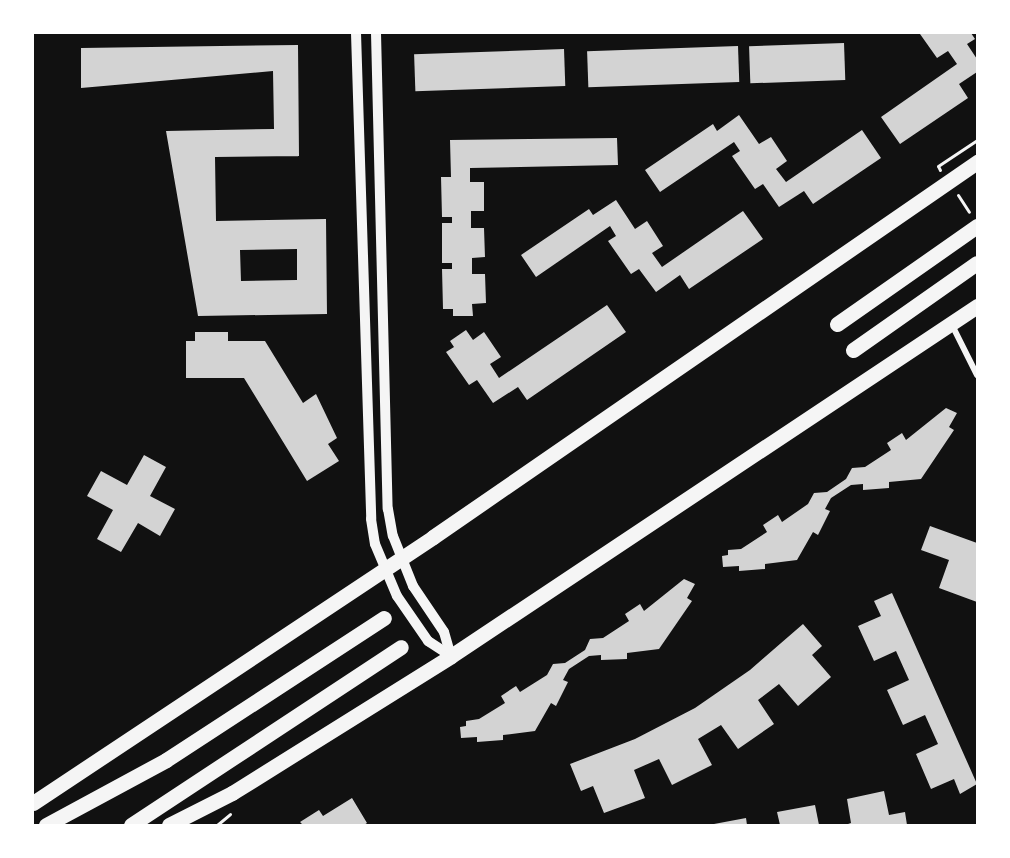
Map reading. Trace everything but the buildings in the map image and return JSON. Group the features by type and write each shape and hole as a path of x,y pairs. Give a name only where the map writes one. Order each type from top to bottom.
{"main road":[{"path":"33,803 401,558 977,162"},
{"path":"945,249 977,217"},
{"path":"837,324 977,226"},
{"path":"853,350 977,263"},
{"path":"169,825 232,793 451,656 977,306"},
{"path":"46,825 166,760 384,618"},
{"path":"131,825 401,647"}],"street":[{"path":"356,33 369,505 384,569 397,596 428,641 451,656"},
{"path":"376,33 388,509 401,558 413,586 444,632 451,656"},
{"path":"952,324 977,375"}],"path":[{"path":"938,166 977,140"},
{"path":"217,825 234,811"}]}
